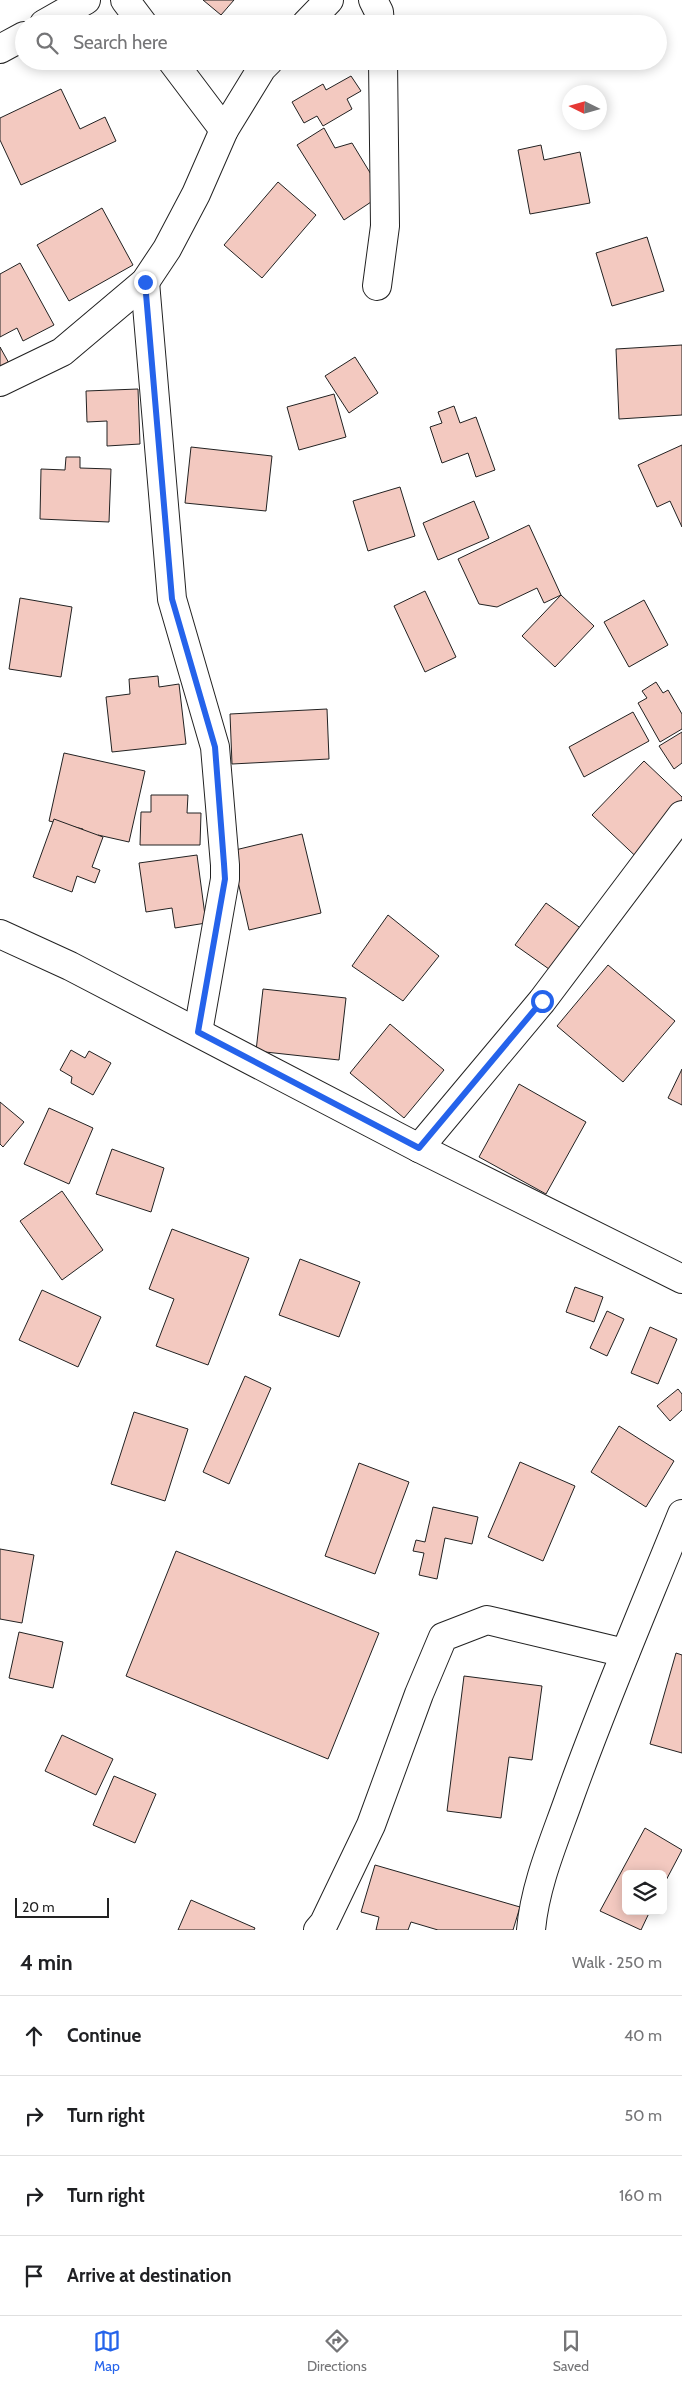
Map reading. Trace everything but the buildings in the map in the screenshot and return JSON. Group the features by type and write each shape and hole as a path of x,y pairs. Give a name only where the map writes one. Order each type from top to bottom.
{"street":[{"path":"60,15 86,0"},
{"path":"125,0 136,15"},
{"path":"315,15 329,0"},
{"path":"374,0 379,15"},
{"path":"0,49 15,41"},
{"path":"179,70 224,130"},
{"path":"0,382 62,352 145,282 167,249 196,194 224,130 261,70"},
{"path":"377,286 385,226 383,70"},
{"path":"145,282 172,599 215,747 224,864 225,879 198,1032"},
{"path":"419,1148 542,1001 682,816"},
{"path":"0,934 70,966 419,1148 682,1279"},
{"path":"531,1930 532,1913 553,1844 596,1723 682,1514"},
{"path":"318,1930 324,1923 371,1825 419,1694 443,1637 487,1620 625,1653"}],"route":[{"path":"145,282 172,599 215,747 224,864 225,879 198,1032 419,1148 542,1001"}]}
